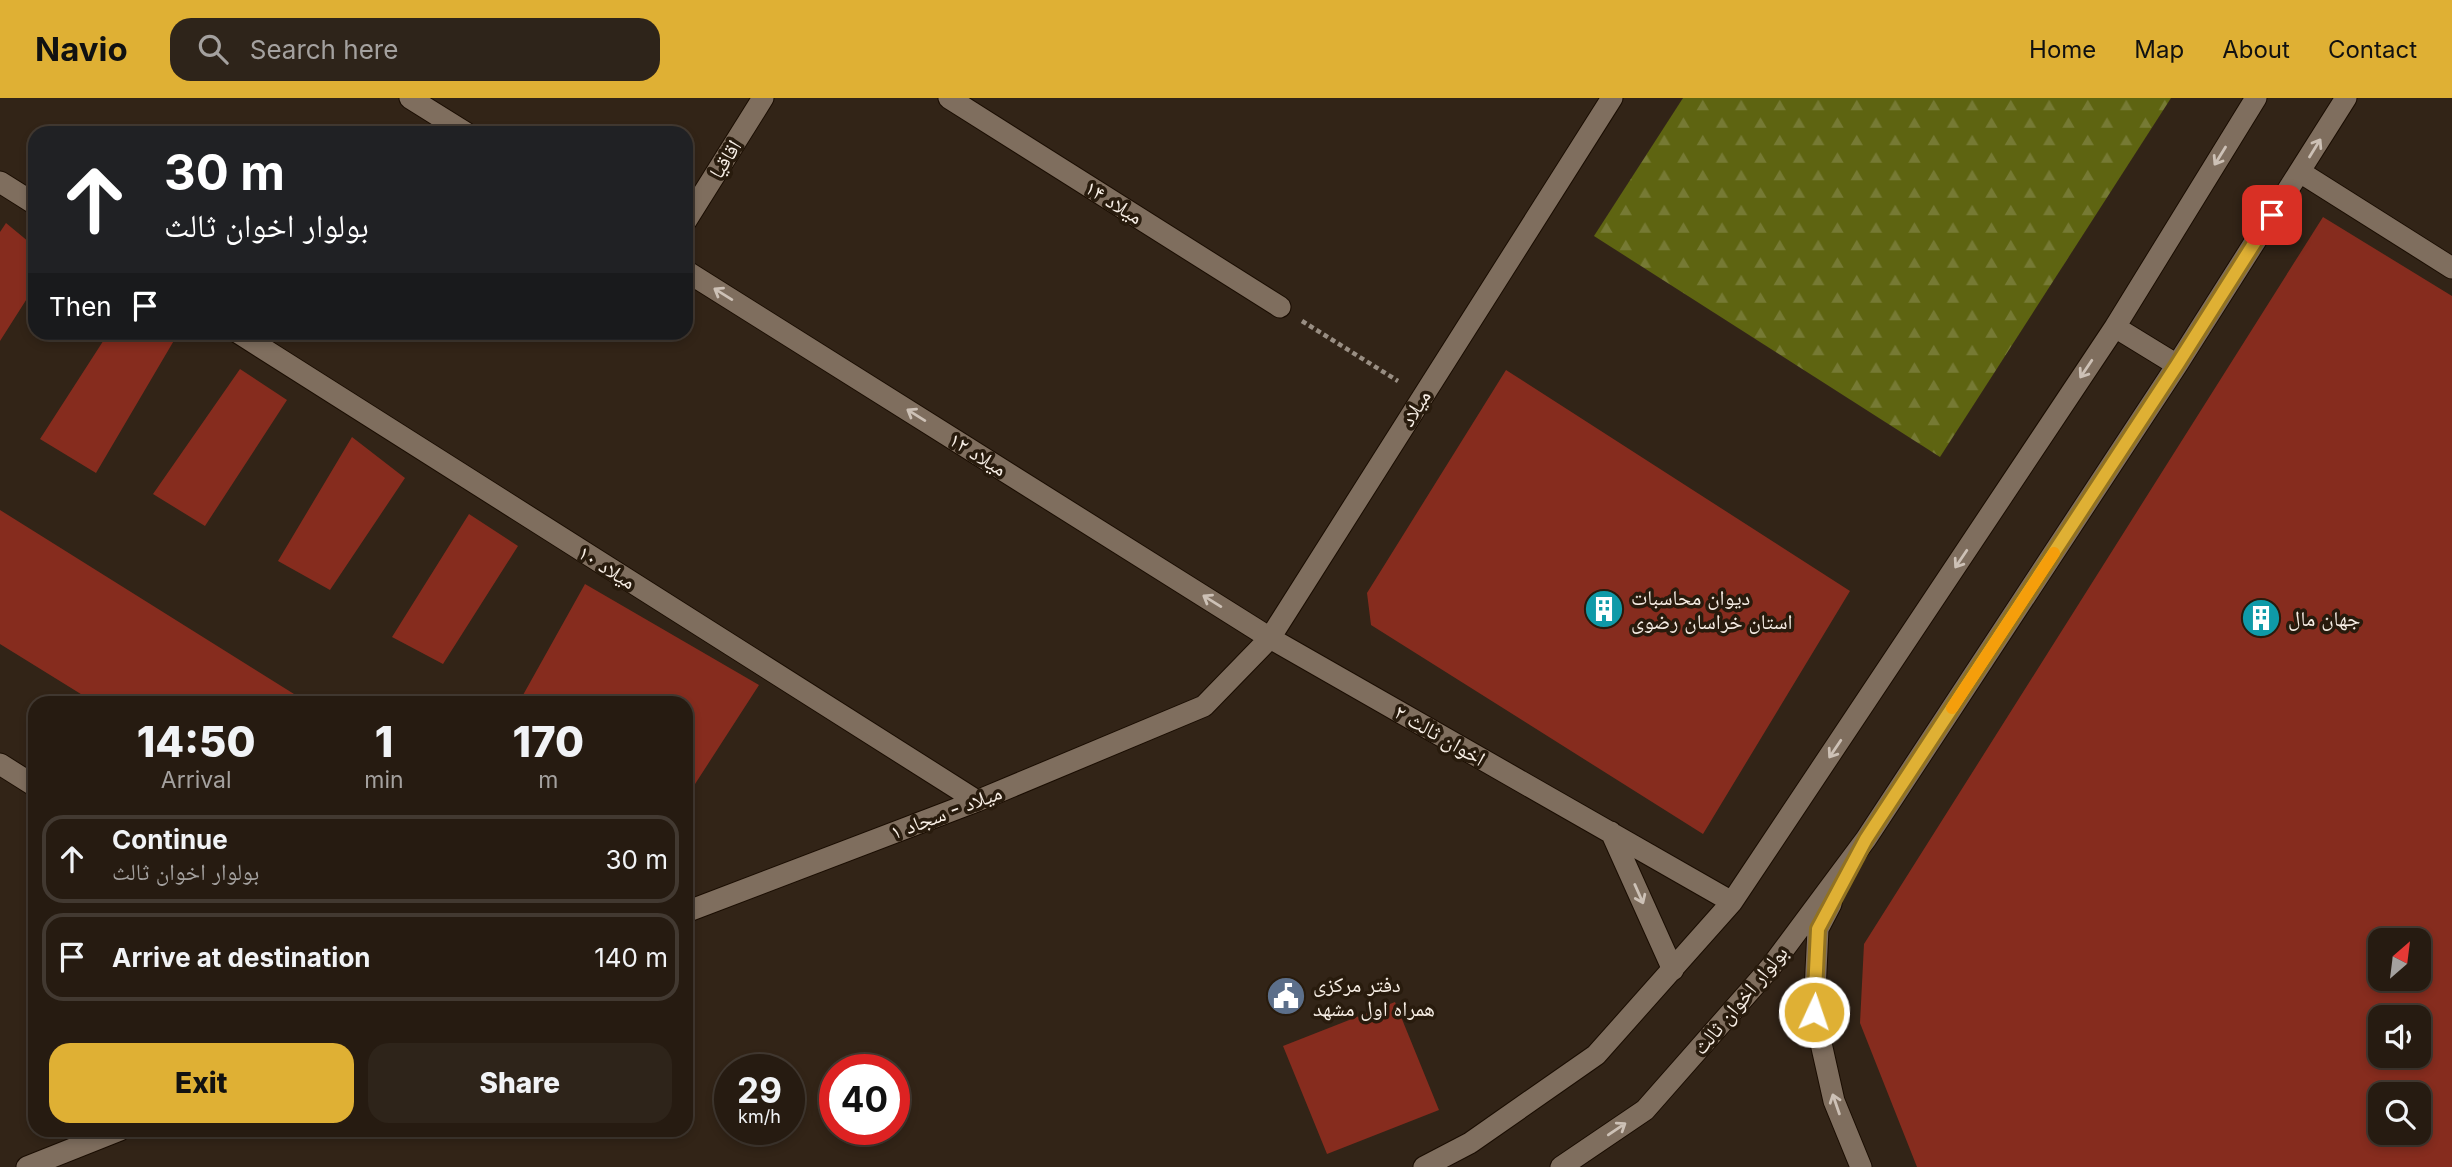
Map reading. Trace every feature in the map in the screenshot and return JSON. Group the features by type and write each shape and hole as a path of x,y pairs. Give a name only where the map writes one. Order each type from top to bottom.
{"street":[{"path":"410,98 455,126"},
{"name":"اقاقیا","path":"693,210 763,98"},
{"name":"میلاد ۱۴","path":"949,98 1280,307"},
{"name":"میلاد","path":"1204,706 1270,638 1612,98"},
{"path":"1424,1167 1470,1143 1596,1055 1732,902 2115,327 2256,98"},
{"name":"بولوار اخوان ثالث","path":"1561,1167 1645,1110 1770,968 1866,839 2177,365 2346,98"},
{"path":"2300,172 2452,268"},
{"path":"0,182 28,200"},
{"name":"میلاد ۱۲","path":"693,275 1270,638"},
{"path":"2115,327 2177,365"},
{"name":"میلاد ۱۰","path":"250,340 977,801"},
{"name":"اخوان ثالث ۲","path":"1270,638 1732,902"},
{"name":"میلاد - سجاد ۱","path":"693,909 977,801 1204,706"},
{"path":"0,764 28,782"},
{"path":"1611,832 1673,970"},
{"path":"1861,1167 1833,1101 1814,1012 1818,929 1866,839"},
{"path":"27,1167 102,1137"}],"path":[{"path":"1280,307 1422,397"}],"green space":[{"path":"1683,98 2171,98 1940,457 1594,236"}],"building":[{"name":"جهان مال","path":"2323,217 2452,296 2452,1167 1917,1167 1860,1023 1864,944"},
{"path":"6,223 28,241 28,297 0,341 0,232"},
{"path":"104,340 174,340 96,473 40,439"},
{"path":"240,369 287,400 205,526 153,494"},
{"name":"دیوان محاسبات استان خراسان رضوی","path":"1506,370 1850,591 1703,834 1371,625 1367,593"},
{"path":"352,437 405,478 330,590 278,561"},
{"path":"0,510 297,696 84,696 0,644"},
{"path":"469,514 518,546 443,664 392,637"},
{"path":"585,584 759,685 693,787 693,696 522,696"},
{"path":"1395,1002 1439,1110 1327,1154 1283,1046"}],"slow traffic":[{"path":"1952,708 2054,553"}],"place":[{"name":"دیوان محاسبات استان خراسان رضوی","path":"1604,609"},
{"name":"جهان مال","path":"2261,618"},
{"name":"دفتر مرکزی همراه اول مشهد","path":"1286,996"}],"route":[{"path":"1814,1012 1818,929 1866,839 2177,365 2272,215"}]}
